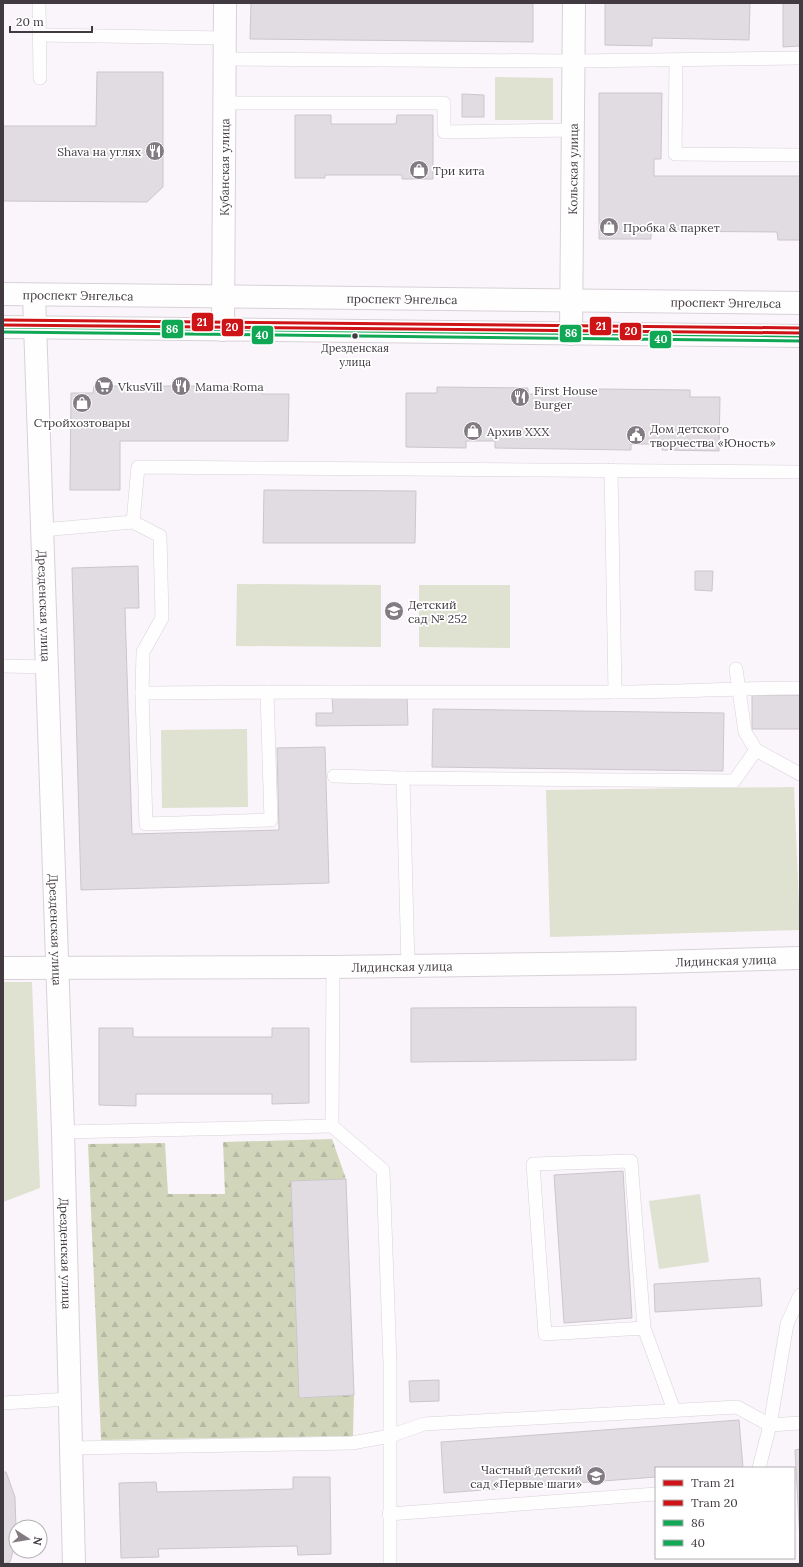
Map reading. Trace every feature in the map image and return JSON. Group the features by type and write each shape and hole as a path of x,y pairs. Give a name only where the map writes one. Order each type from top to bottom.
{"street":[{"name":"Кубанская улица","path":"223,330 225,3"},
{"name":"Кольская улица","path":"571,334 574,3"},
{"name":"проспект Энгельса","path":"3,294 800,303"},
{"name":"Дрезденская улица","path":"34,294 63,1132 74,1564"},
{"path":"3,327 800,336"},
{"name":"Лидинская улица","path":"3,968 334,967 620,963 800,958"}],"lane":[{"path":"39,3 40,78"},
{"path":"40,35 225,49 574,61 676,61 800,58"},
{"path":"676,61 675,154 800,155"},
{"path":"225,103 444,103 444,132 573,130"},
{"path":"133,522 138,467 800,472"},
{"path":"611,470 615,692"},
{"path":"42,530 133,522 160,536 162,618 143,652 142,693 146,824 271,820 268,692"},
{"path":"3,666 47,667"},
{"path":"736,669 745,732 756,750 800,774"},
{"path":"142,693 615,692 707,691 739,688 800,688"},
{"path":"334,776 403,778 734,780 756,750"},
{"path":"403,778 408,966"},
{"path":"332,1126 334,967"},
{"path":"63,1132 332,1126 383,1170 390,1363 390,1564"},
{"path":"644,1328 545,1334 533,1164 631,1161 644,1328 674,1410"},
{"path":"759,1467 770,1425 787,1324 800,1295"},
{"path":"3,1403 70,1399"},
{"path":"71,1448 352,1444 390,1436 424,1424 737,1407 770,1425 800,1423"},
{"path":"389,1514 655,1494"}],"green space":[{"path":"495,77 553,78 553,120 495,120"},
{"path":"237,584 381,585 381,647 236,646"},
{"path":"419,585 510,585 510,648 419,647"},
{"path":"247,729 248,807 162,808 161,730"},
{"path":"794,787 800,930 550,937 546,790"},
{"path":"3,982 32,982 40,1188 3,1202"},
{"path":"332,1139 346,1179 291,1181 300,1398 354,1395 353,1436 101,1440 88,1144 165,1143 168,1194 225,1194 223,1142"},
{"path":"700,1194 709,1262 659,1269 649,1201"}],"building":[{"path":"251,3 533,3 533,42 250,39"},
{"path":"605,3 750,3 749,40 652,38 652,46 605,45"},
{"path":"783,3 800,3 800,46 783,47"},
{"path":"97,72 163,72 163,187 147,202 3,201 3,126 96,126"},
{"path":"599,93 662,93 661,159 654,159 654,176 800,176 800,240 778,240 777,232 651,231 651,239 599,239"},
{"path":"462,94 484,95 484,117 462,117"},
{"path":"295,115 331,115 331,124 396,124 397,115 433,115 433,179 402,179 402,175 325,175 325,178 295,178"},
{"path":"94,386 262,386 262,394 289,394 288,441 120,441 120,490 70,490 71,393 93,393"},
{"path":"437,387 528,388 528,394 563,395 598,395 599,389 690,390 690,397 720,397 719,451 662,450 662,445 657,444 631,444 631,450 495,448 495,441 466,441 466,448 406,447 406,393 437,393"},
{"path":"264,490 416,491 415,543 263,543"},
{"path":"138,566 139,608 125,608 132,834 279,830 277,748 325,747 329,883 81,890 72,568"},
{"path":"695,571 713,571 712,591 695,590"},
{"path":"752,695 800,695 800,729 752,729"},
{"path":"407,696 408,725 316,726 316,713 333,713 332,697"},
{"path":"433,709 724,713 723,771 432,767"},
{"path":"636,1007 636,1060 411,1062 411,1008"},
{"path":"99,1028 133,1028 133,1037 272,1037 272,1028 309,1028 309,1103 272,1104 272,1094 136,1094 136,1106 99,1105"},
{"path":"623,1171 632,1318 564,1323 554,1175"},
{"path":"346,1179 354,1395 299,1398 291,1181"},
{"path":"760,1278 762,1306 655,1312 654,1284"},
{"path":"439,1380 439,1401 410,1402 409,1381"},
{"path":"739,1420 743,1467 655,1467 655,1477 444,1493 441,1442"},
{"path":"800,1449 800,1541 795,1450"},
{"path":"3,1472 6,1472 15,1497 16,1519 8,1519 8,1559 11,1559 10,1562 3,1564"},
{"path":"293,1477 330,1477 331,1554 298,1555 297,1546 158,1549 159,1557 121,1558 119,1483 156,1482 157,1492 293,1489"}],"tram line":[{"name":"21","path":"3,320 800,328"},
{"name":"20","path":"3,325 800,333"}],"transit line":[{"name":"86","path":"3,327 800,336"},
{"name":"40","path":"3,332 800,341"}],"place":[{"name":"Shava на углях","path":"155,151"},
{"name":"Три кита","path":"419,170"},
{"name":"Пробка & паркет","path":"609,227"},
{"name":"Дрезденская улица","path":"355,336"},
{"name":"VkusVill","path":"104,386"},
{"name":"Mama Roma","path":"181,386"},
{"name":"First House Burger","path":"520,397"},
{"name":"Стройхозтовары","path":"82,403"},
{"name":"Архив XXX","path":"473,431"},
{"name":"Дом детского творчества «Юность»","path":"636,435"},
{"name":"Детский сад № 252","path":"394,611"},
{"name":"Частный детский сад «Первые шаги»","path":"596,1476"}]}
